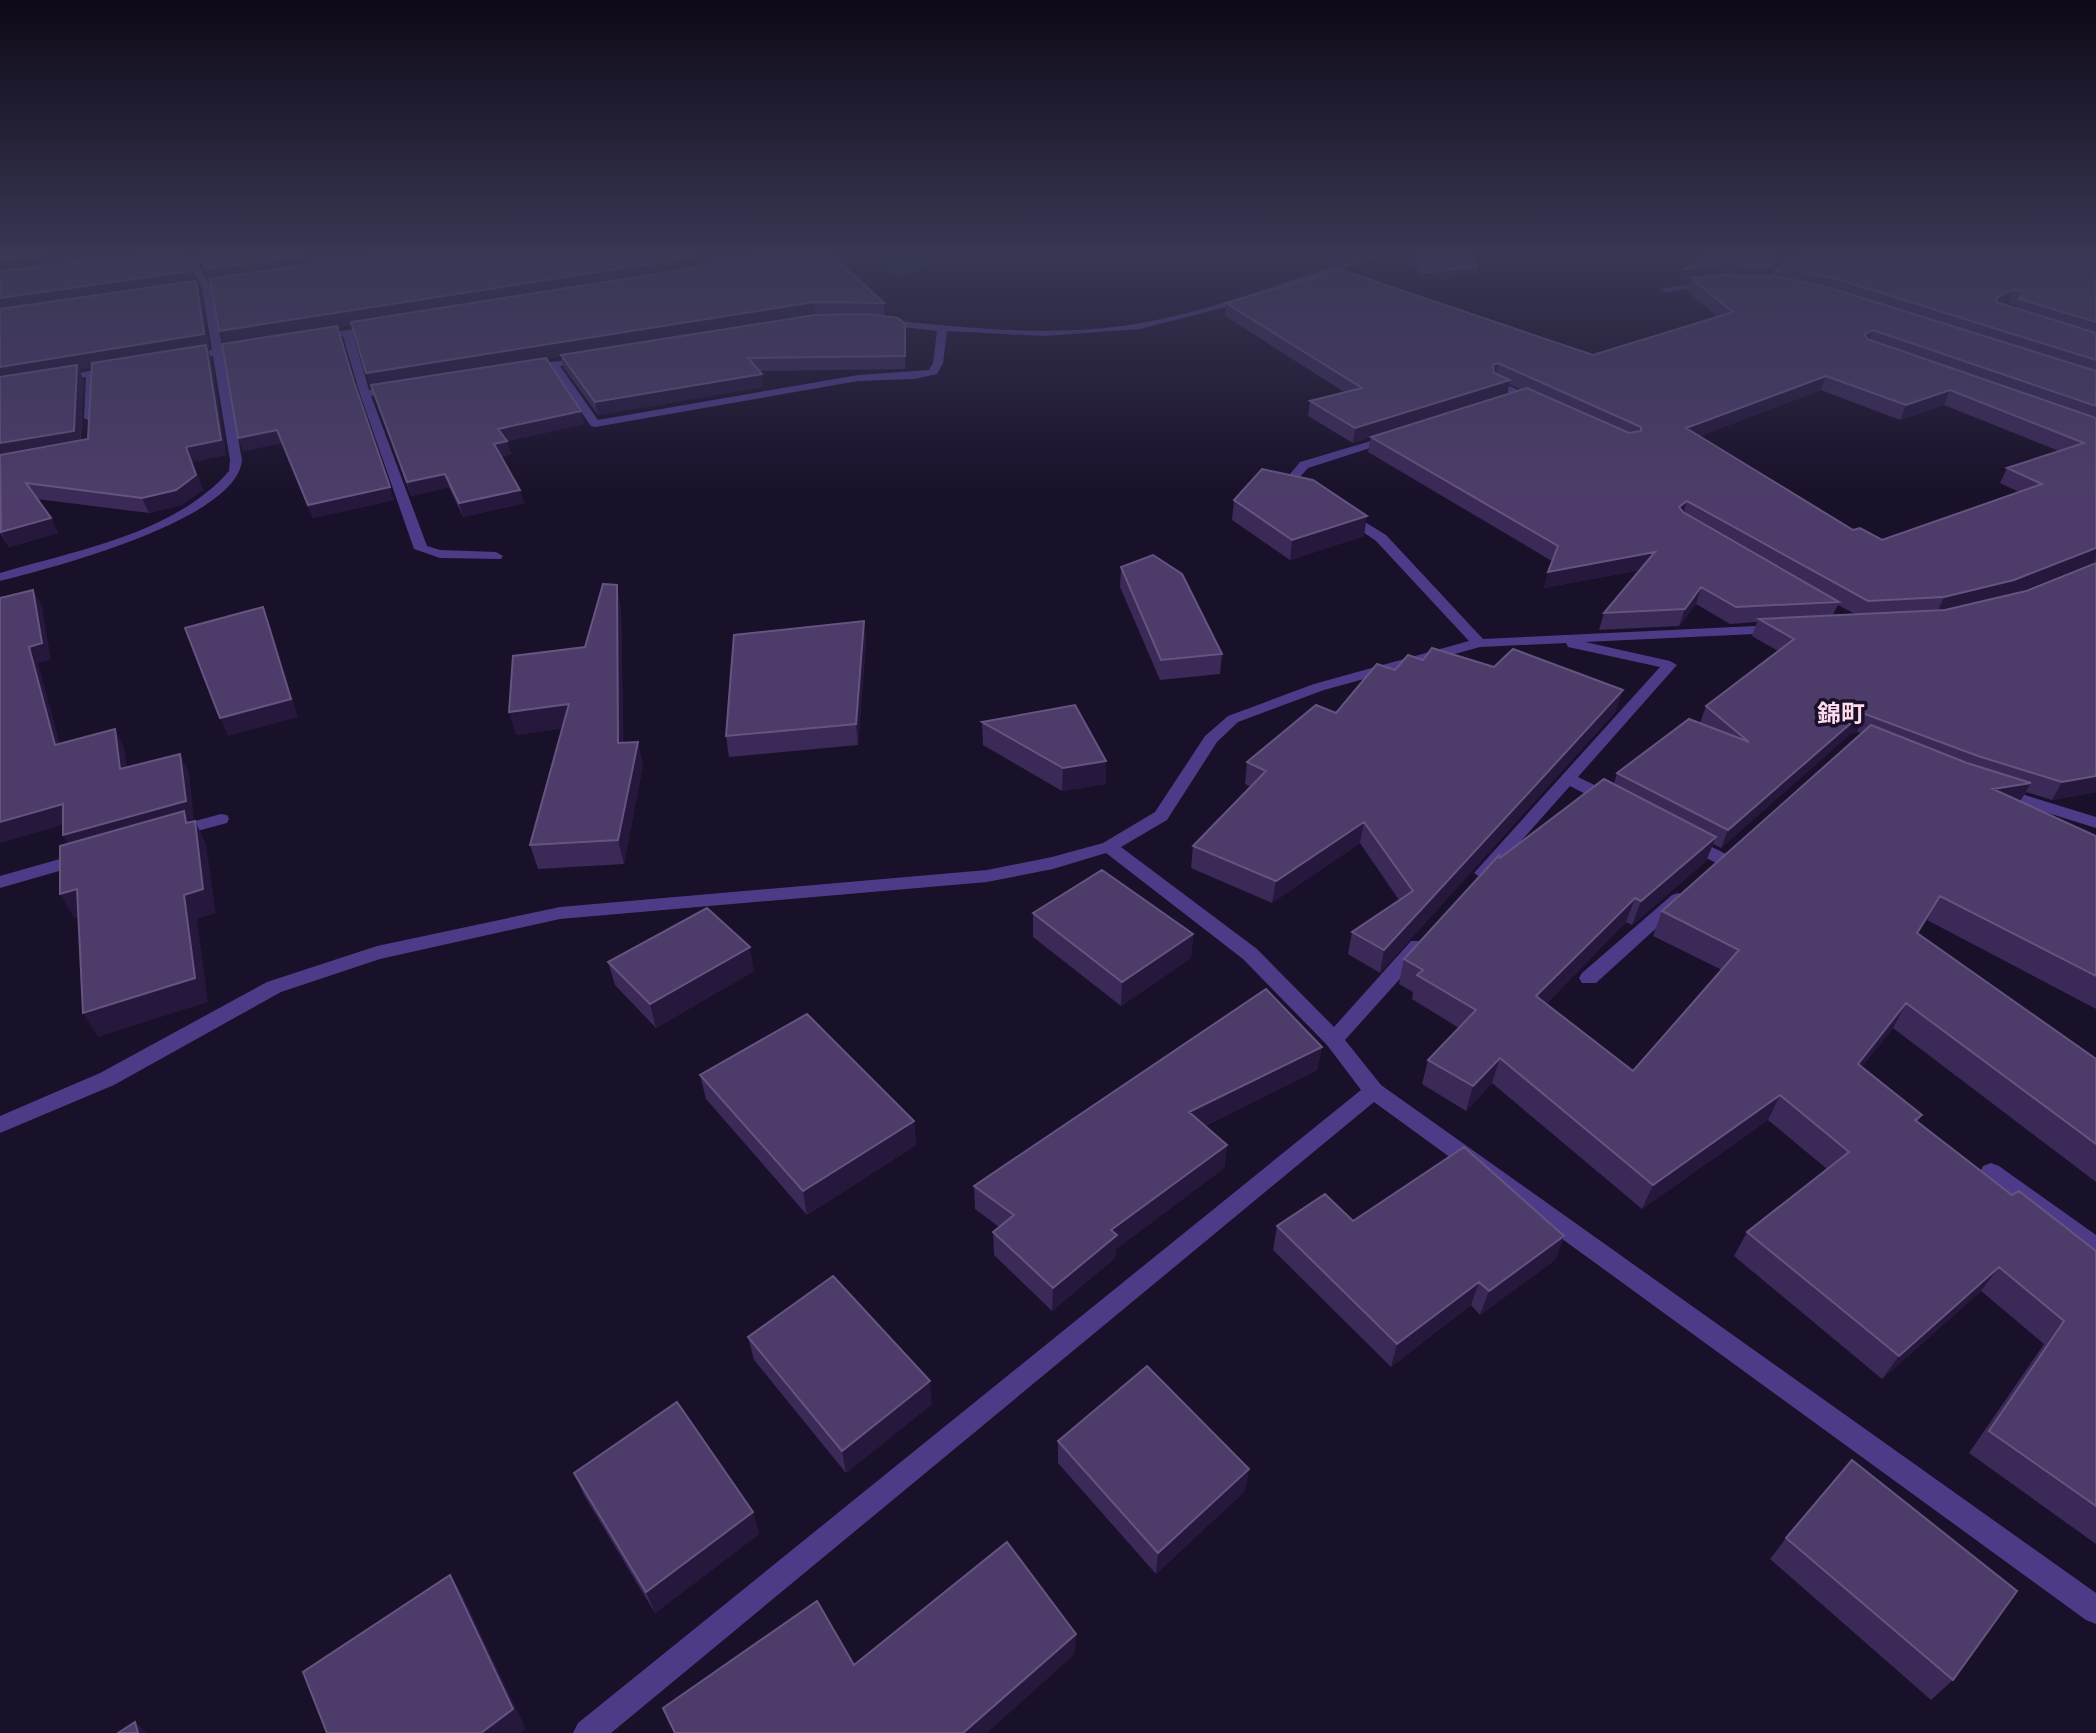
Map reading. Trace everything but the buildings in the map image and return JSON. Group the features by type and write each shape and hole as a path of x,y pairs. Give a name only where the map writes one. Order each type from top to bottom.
{"street":[{"path":"0,577 110,542 166,520 208,498 235,472 236,460 213,336"},
{"path":"308,338 322,336"},
{"path":"348,336 365,394 421,549 440,554 496,556"},
{"path":"553,364 595,424 858,377 915,376 933,372 938,363 941,336"},
{"path":"179,359 256,346"},
{"path":"513,370 593,357"},
{"path":"52,379 129,367"},
{"path":"89,437 91,373"},
{"path":"1496,383 1548,407"},
{"path":"365,394 406,388"},
{"path":"1498,404 1524,396"},
{"path":"1408,432 1304,465 1292,479 1381,538 1479,643"},
{"path":"0,1125 107,1079 274,987 377,953 479,929 560,914 987,876 1053,863 1109,847 1161,816 1211,740 1233,719 1319,687 1479,643 1790,629"},
{"path":"1469,889 1670,665 1555,641"},
{"path":"1568,778 1628,809"},
{"path":"1988,788 2096,823"},
{"path":"156,837 221,819"},
{"path":"1675,834 1723,859"},
{"path":"1109,847 1251,954 1334,1040 1374,1091 2096,1610"},
{"path":"0,882 104,852"},
{"path":"1589,978 1692,886"},
{"path":"1334,1040 1433,929"},
{"path":"588,1733 1374,1091"},
{"path":"1991,1172 2096,1248"}],"district":[{"name":"錦町","path":"1841,713"}]}
